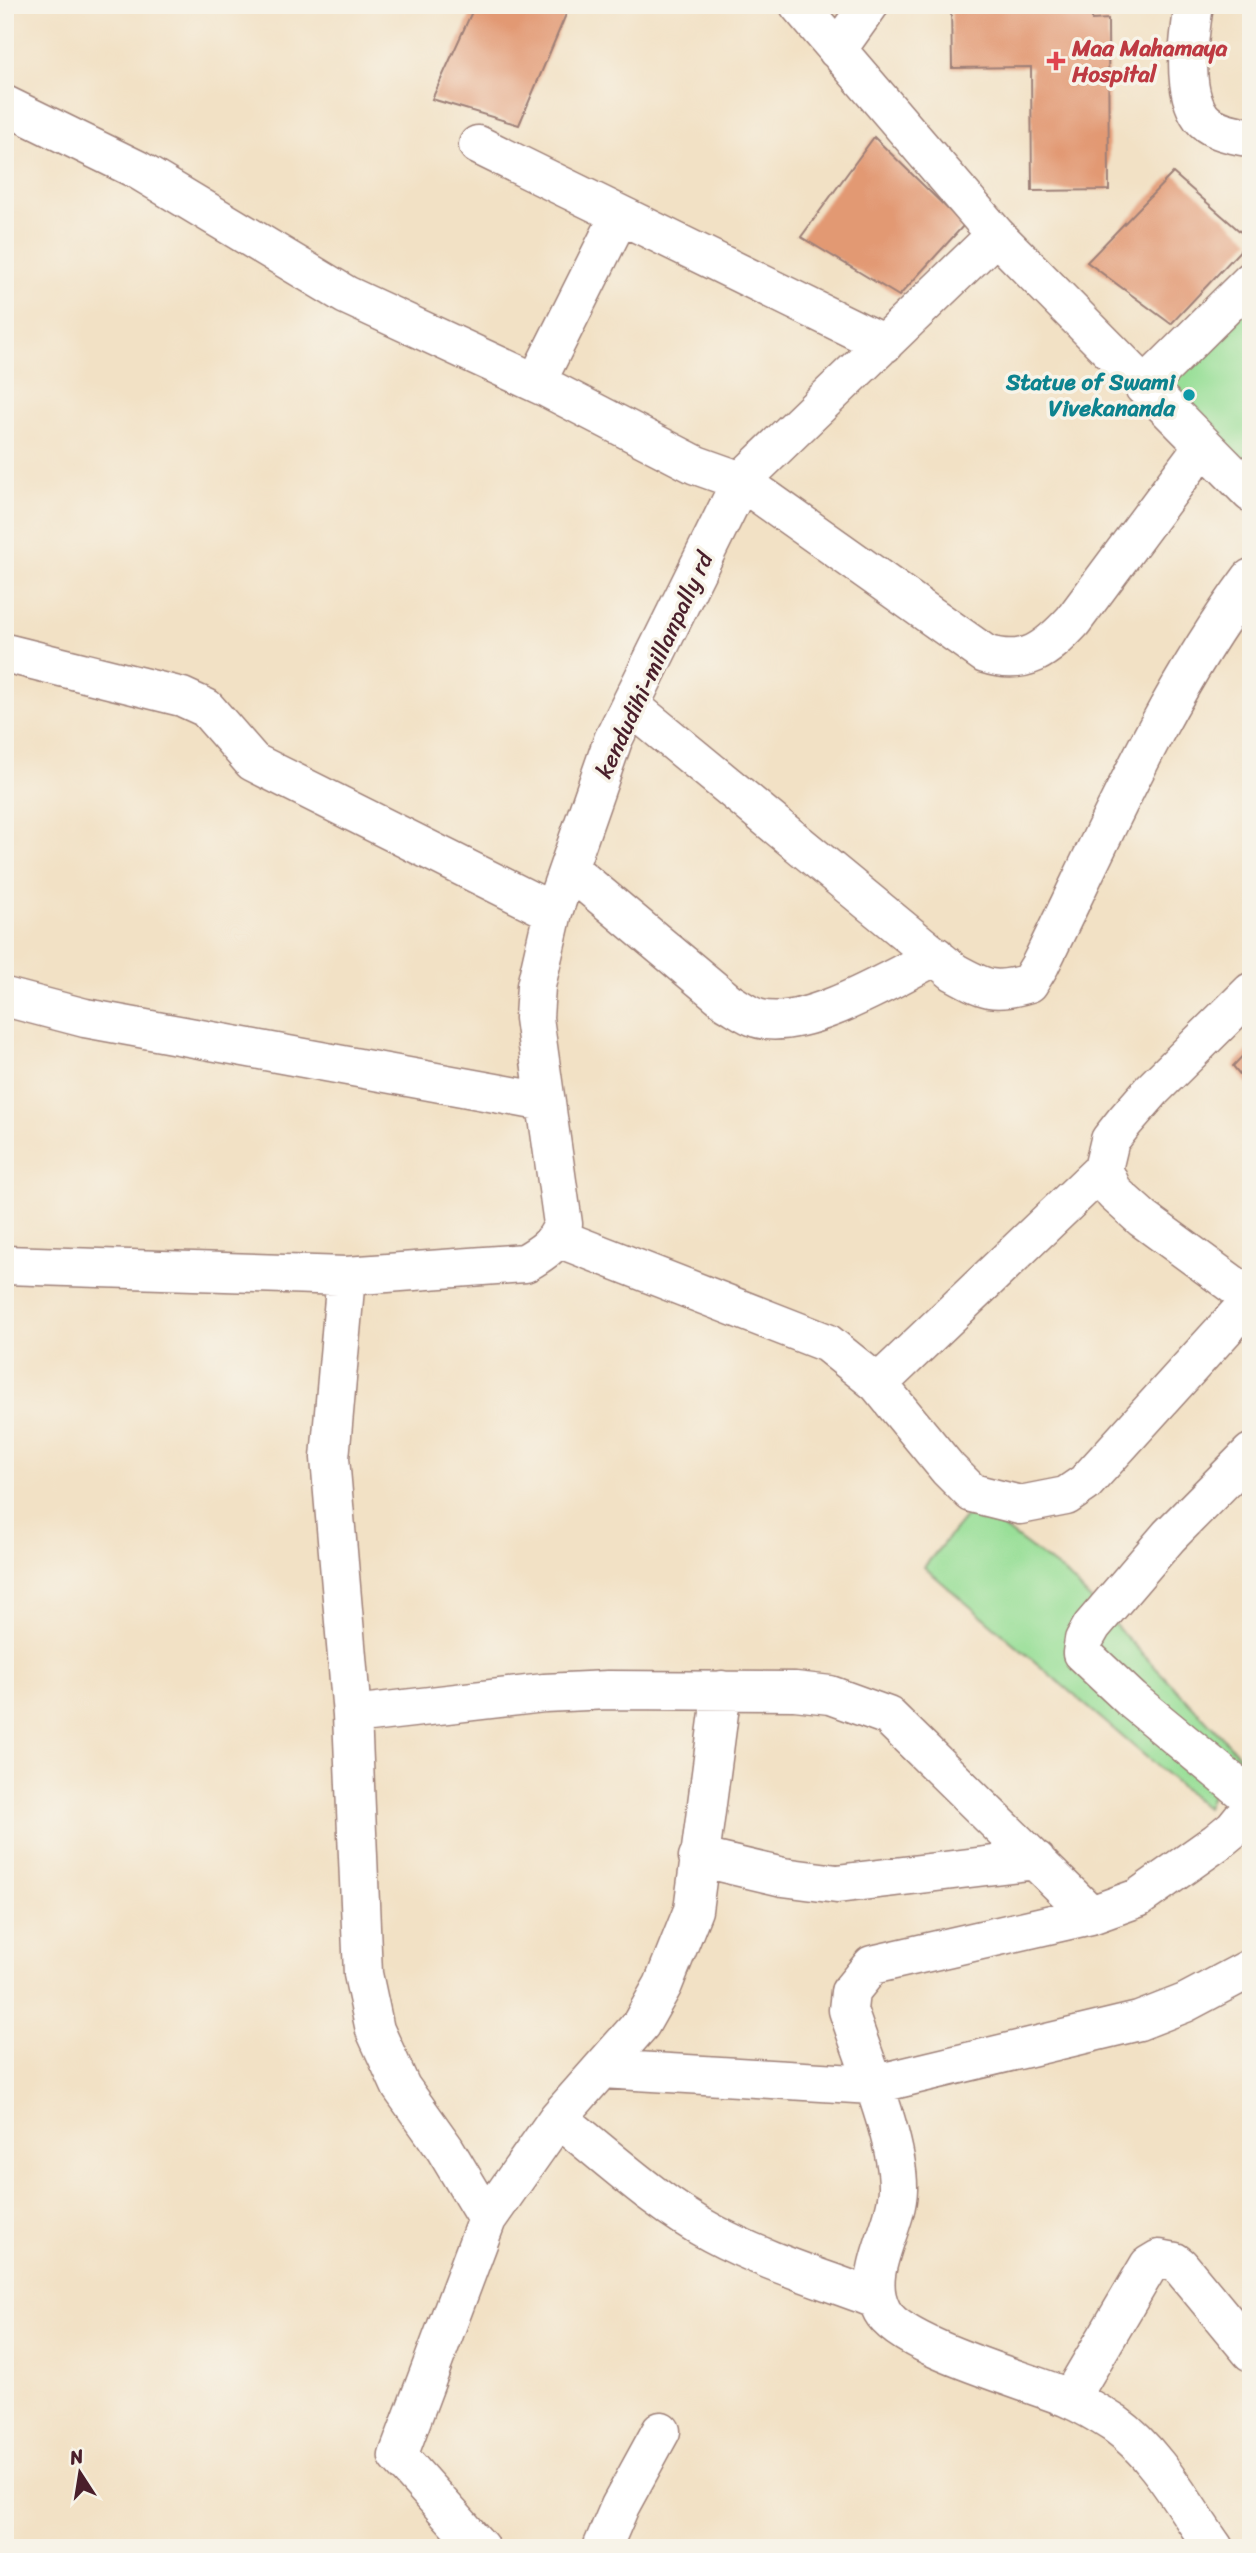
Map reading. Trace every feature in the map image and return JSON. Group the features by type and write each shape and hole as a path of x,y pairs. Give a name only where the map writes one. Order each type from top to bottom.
{"street":[{"path":"799,5 996,235 1251,493"},
{"path":"837,50 869,5"},
{"path":"1194,5 1190,79 1201,117 1211,126 1251,138"},
{"path":"5,104 138,170 346,295 536,383 696,465 741,481 985,654 1006,661 1033,655 1054,642 1073,621 1203,446"},
{"path":"478,145 884,344"},
{"path":"536,383 620,215"},
{"path":"741,481 996,235"},
{"path":"1144,387 1251,281"},
{"name":"kendudihi-millanpally rd","path":"558,1238 563,1224 534,1018 537,986 553,912 613,740 741,481"},
{"path":"631,706 954,972 985,989 1006,990 1029,983 1164,714 1222,616 1251,578"},
{"path":"5,653 182,697 206,708 253,762 553,912"},
{"path":"569,869 728,1002 758,1019 804,1017 828,1009 936,956"},
{"path":"878,1384 1103,1169 1110,1140 1125,1121 1251,992"},
{"path":"5,998 85,1018 545,1102"},
{"path":"5,1265 346,1276 525,1263 546,1252 558,1238 827,1343 878,1384 948,1469 972,1493 1020,1505 1045,1503 1066,1496 1085,1483 1251,1299 1143,1219 1114,1192 1103,1169"},
{"path":"346,1276 330,1458 352,1714 363,1974 375,2029 401,2087 445,2149 486,2219"},
{"path":"1214,2548 1137,2440 1070,2399 949,2355 884,2315 876,2299 874,2274 894,2221 898,2189 894,2156 848,2010 850,1992 872,1965 1091,1914 1138,1898 1217,1842 1249,1811 1082,1653 1084,1640 1092,1626 1169,1536 1251,1453"},
{"path":"352,1714 544,1693 722,1690 830,1695 888,1716 1091,1914"},
{"path":"480,2548 398,2456 486,2219 558,2118 641,2024 686,1934 693,1909 722,1690"},
{"path":"698,1857 813,1883 837,1884 1036,1860"},
{"path":"602,2069 872,2085 1139,2021 1245,1982"},
{"path":"558,2118 685,2217 712,2233 762,2257 876,2299"},
{"path":"1070,2399 1149,2265 1159,2259 1175,2262 1180,2266 1251,2352"},
{"path":"602,2548 620,2506 661,2431"}],"green space":[{"path":"1251,293 1251,503 1157,386"},
{"path":"974,1506 1066,1574 1242,1758 1219,1776 1206,1808 924,1567"}],"building":[{"path":"475,5 570,5 519,125 432,99"},
{"path":"951,5 1092,5 1092,20 1108,19 1109,190 1032,191 1031,67 952,68"},
{"path":"874,137 964,225 899,296 801,237"},
{"path":"1173,173 1250,240 1171,324 1087,262"},
{"path":"1251,1047 1251,1088 1233,1066"}],"place":[{"name":"Maa Mahamaya Hospital","path":"1056,61"},
{"name":"Statue of Swami Vivekananda","path":"1189,395"}]}
